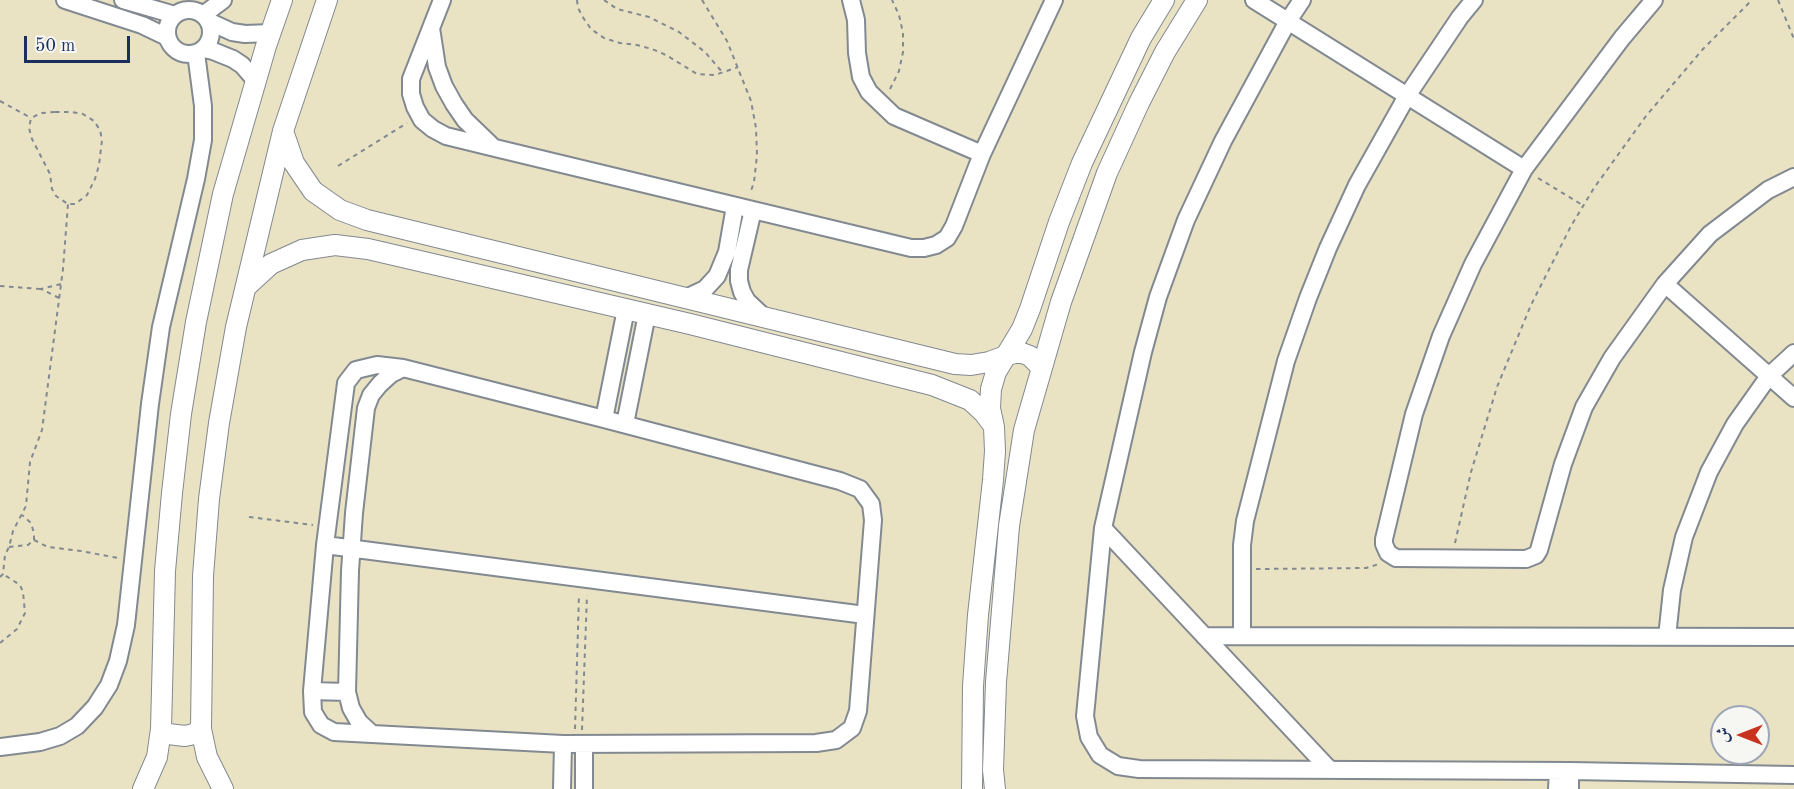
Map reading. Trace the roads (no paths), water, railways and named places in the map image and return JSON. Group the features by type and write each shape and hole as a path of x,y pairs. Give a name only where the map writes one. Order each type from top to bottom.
{"street":[{"path":"65,0 142,25 167,37 174,49 181,53 213,51 233,59 242,65 256,81"},
{"path":"123,0 175,15"},
{"path":"205,18 223,0"},
{"path":"143,789 157,757 161,729 165,571 181,414 195,322 223,194 282,0"},
{"path":"223,789 207,757 201,729 202,576 209,499 236,327 283,131 327,0"},
{"path":"442,0 411,79 411,94 420,115 433,129 446,136 911,248 936,245 947,238 954,226 982,154 1051,3"},
{"path":"851,0 861,77 879,104 894,116 982,154"},
{"path":"1164,0 1141,38 1082,163 1022,329 996,372 991,389 990,408 994,427 993,480 978,615 973,686 972,779 994,779 996,682 1007,549 1024,430 1041,368 1061,302 1107,173 1165,52 1197,0"},
{"path":"1254,0 1524,170"},
{"path":"1302,0 1288,21 1223,141 1185,220 1158,297 1143,352 1103,528 1085,716 1089,737 1100,755 1118,766 1139,769 1564,771 1794,775"},
{"path":"1242,636 1242,545 1250,500 1286,361 1308,298 1357,185 1407,96 1474,0"},
{"path":"1654,0 1622,38 1524,170 1473,264 1441,336 1414,414 1384,539 1385,549 1396,558 1526,559 1536,555 1563,464 1584,407 1612,358 1665,284 1710,234 1768,190 1794,177"},
{"path":"167,37 168,25 175,15 191,10 232,32 258,35 271,33"},
{"path":"199,51 208,43 210,36 210,28 205,18"},
{"path":"431,27 437,67 444,86 454,104 479,135 495,148"},
{"path":"0,747 40,742 60,736 77,726 109,685 118,661 126,625 150,404 161,327 202,140 203,106 199,51"},
{"path":"283,131 294,163 314,190 340,210 367,219 955,364 971,365 1014,353 1030,356 1041,368"},
{"path":"688,297 705,289 717,276 745,208"},
{"path":"745,208 739,281 747,302 763,316"},
{"path":"246,287 271,264 302,250 335,245 368,249 647,314 932,385 970,400 984,413 998,432 1004,435 1016,435 1024,430"},
{"path":"1665,284 1794,398"},
{"path":"604,418 626,309"},
{"path":"625,424 647,314"},
{"path":"1668,637 1672,590 1684,537 1709,471 1735,424 1769,376 1794,353"},
{"path":"377,365 403,368 604,418 840,481 860,489 872,504 873,520 858,711 852,728 836,740 816,743 575,744 334,732 321,725 314,712 312,691 325,545 346,383 356,370 377,365"},
{"path":"371,734 359,722 351,708 348,692 351,548 366,408 371,395 380,384 391,374 403,368"},
{"path":"343,405 366,408"},
{"path":"1103,528 1330,770"},
{"path":"325,545 865,615"},
{"path":"1204,636 1794,637"},
{"path":"312,691 348,692"},
{"path":"161,729 177,736 194,734 201,729"},
{"path":"562,789 575,744"},
{"path":"575,744 584,789"},
{"path":"1557,789 1564,771"},
{"path":"1564,771 1570,789"}]}
